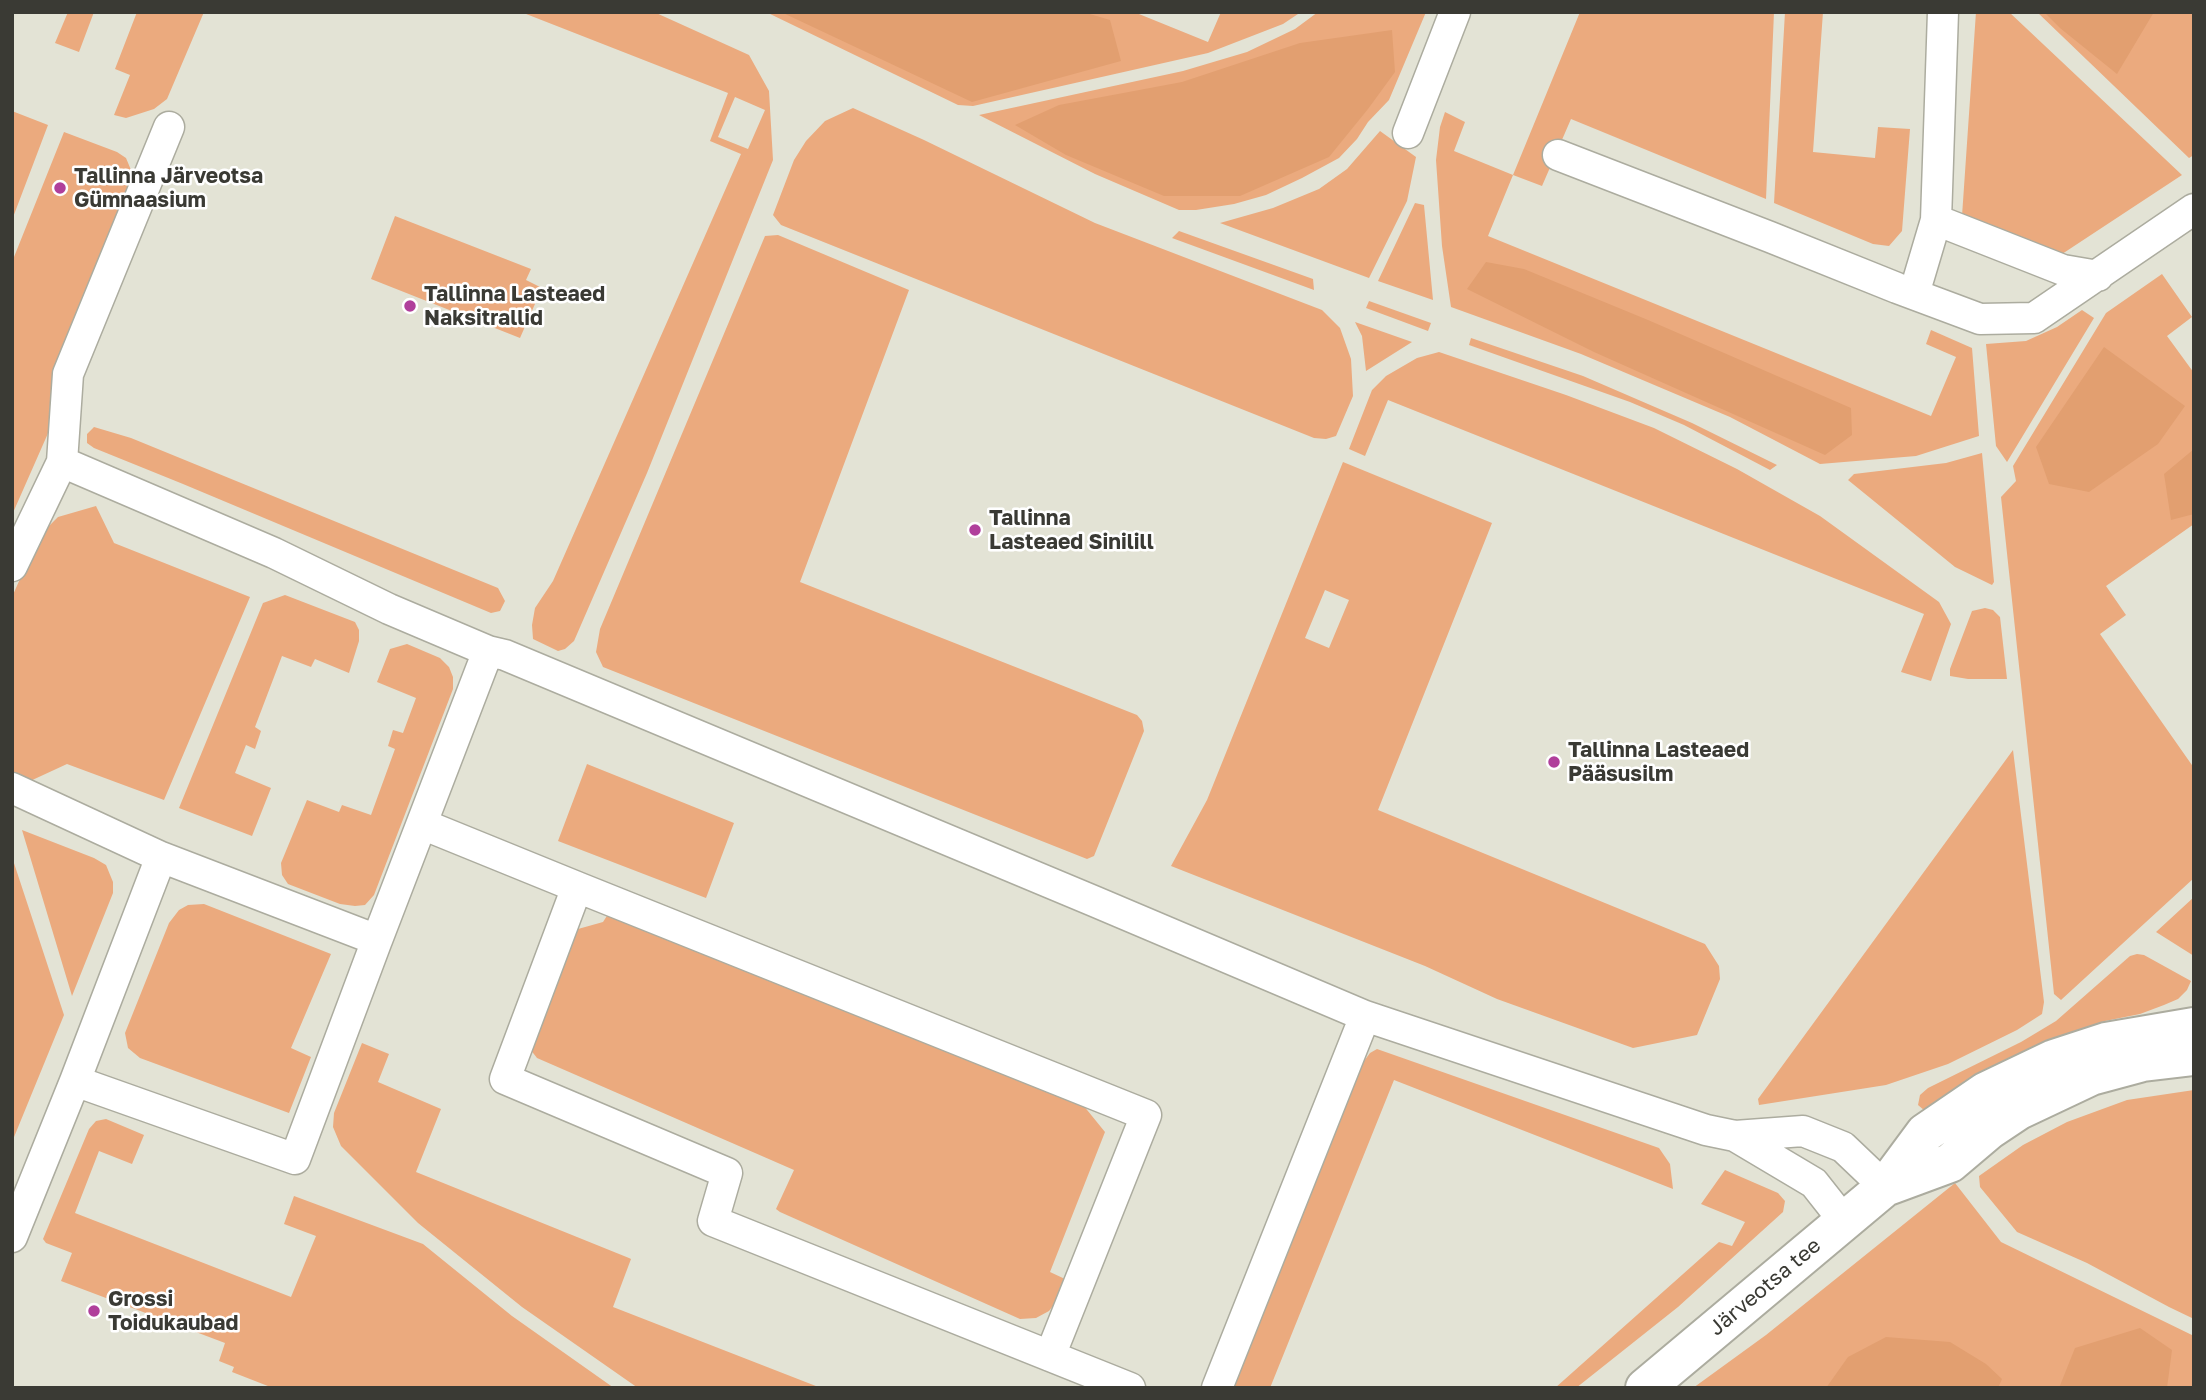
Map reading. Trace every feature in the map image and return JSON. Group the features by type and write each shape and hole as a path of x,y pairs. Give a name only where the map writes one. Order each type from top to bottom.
{"main road":[{"name":"Järveotsa tee","path":"1645,1388 1885,1188 1925,1133 1984,1092 2054,1059 2106,1042 2191,1030"}],"street":[{"path":"1408,133 1455,12"},
{"path":"1914,294 1936,220 1943,12"},
{"path":"12,566 62,462 68,374 169,127"},
{"path":"1558,155 1980,319 2034,318 2194,209"},
{"path":"1936,220 2063,271 2098,276"},
{"path":"62,462 274,553 389,609 1045,880 1365,1016 1706,1130 1735,1136 1803,1131 1843,1147 1885,1188"},
{"path":"75,1082 295,1159 488,651"},
{"path":"12,788 161,857 377,940"},
{"path":"422,824 1146,1115 1050,1356"},
{"path":"12,1237 161,857"},
{"path":"577,887 505,1079 727,1173 713,1222 1130,1388"},
{"path":"1217,1388 1365,1016"},
{"path":"1735,1136 1814,1183 1844,1222"}],"shaded area":[{"path":"68,12 94,12 79,52 55,43"},
{"path":"137,12 204,12 167,99 154,109 126,118 114,115 130,75 115,69"},
{"path":"521,12 654,12 749,55 769,91 773,160 647,473 574,641 558,651 533,639 535,608 553,581 741,154 710,141 728,93","holes":["735,97 765,110 748,149 718,137"]},
{"path":"766,12 1134,12 1208,42 1221,12 1301,12 1283,24 1208,53 973,106 958,105"},
{"path":"781,12 1083,12 1110,20 1121,61 972,102"},
{"path":"1318,12 1426,12 1389,100 1368,122 1357,139 1339,158 1266,195 1234,204 1179,210 1095,174 979,115 1183,71 1247,52 1295,29"},
{"path":"1580,12 1774,12 1766,199 1571,119 1542,186 1513,175"},
{"path":"1785,12 1823,12 1813,152 1875,158 1878,127 1910,129 1902,231 1889,246 1873,244 1774,203"},
{"path":"1976,12 2009,12 2182,175 2059,256 1962,216"},
{"path":"2037,12 2194,12 2194,155 2189,158"},
{"path":"2044,12 2154,12 2117,74"},
{"path":"1392,30 1395,72 1329,157 1240,196 1164,196 1066,155 1015,125 1059,105 1182,82 1300,43"},
{"path":"853,108 1095,223 1322,310 1340,328 1351,359 1353,396 1336,436 1314,438 781,225 773,215 794,160 806,141 825,121"},
{"path":"12,111 48,125 12,220"},
{"path":"1445,112 1465,122 1454,151 1513,175 1488,236 1931,416 1956,357 1926,344 1931,330 1972,348 1979,436 1916,456 1820,464 1730,417 1581,354 1451,307 1442,246 1436,160 1440,127"},
{"path":"1380,131 1416,157 1407,201 1369,278 1220,223 1273,208 1319,189 1347,169"},
{"path":"64,132 126,158 131,170 131,182 56,368 52,384 49,431 12,515 12,262"},
{"path":"1415,203 1424,205 1433,300 1378,281"},
{"path":"395,216 531,269 526,280 542,288 520,338 371,279"},
{"path":"1179,231 1313,279 1314,290 1172,238"},
{"path":"778,235 909,290 800,582 1137,715 1142,721 1144,731 1094,856 1087,859 603,667 596,652 600,629 765,236"},
{"path":"1486,262 1524,269 1851,408 1852,435 1825,455 1594,352 1467,289"},
{"path":"2162,274 2192,317 2167,336 2194,373 2194,524 2106,586 2126,615 2100,634 2194,768 2194,878 2061,1000 2054,994 2001,497 2016,481 2013,466 2106,313"},
{"path":"1369,301 1431,323 1428,331 1366,308"},
{"path":"2082,310 2094,318 2007,462 1996,446 1986,344 2026,341 2057,327"},
{"path":"1355,322 1412,342 1366,371 1362,336"},
{"path":"1471,338 1583,376 1692,423 1777,465 1770,470 1684,425 1630,402 1469,345"},
{"path":"2104,347 2185,406 2158,444 2089,492 2049,484 2036,447"},
{"path":"1439,352 1654,428 1737,469 1820,516 1939,602 1951,624 1931,681 1901,672 1924,614 1388,400 1365,456 1349,449 1372,390 1386,376 1417,358"},
{"path":"94,427 131,438 498,588 505,601 500,611 491,613 94,448 87,443 87,434"},
{"path":"2194,449 2194,514 2171,520 2164,474"},
{"path":"1982,453 1994,582 1992,585 1955,567 1848,480 1854,474 1946,463"},
{"path":"1343,462 1492,523 1378,810 1705,944 1719,966 1720,979 1697,1035 1633,1048 1497,999 1425,966 1171,866 1207,800","holes":["1325,590 1349,600 1329,648 1305,638"]},
{"path":"96,506 114,543 250,597 164,800 67,764 28,782 12,775 12,597 39,536 58,517"},
{"path":"285,595 355,622 359,630 359,641 349,673 315,659 311,667 282,656 255,727 261,731 255,749 246,745 235,773 271,788 252,836 179,808 263,603"},
{"path":"1985,608 1993,610 2000,617 2007,679 1950,676 1950,669 1972,611"},
{"path":"407,644 440,658 449,667 453,677 453,689 374,895 365,905 340,904 288,884 282,875 281,863 307,800 339,812 342,805 371,815 395,749 388,746 393,730 403,733 416,698 377,682 390,649"},
{"path":"2013,750 2044,1002 2042,1014 2017,1030 1948,1064 1886,1085 1759,1105 1758,1099"},
{"path":"587,764 734,823 706,898 558,841"},
{"path":"22,830 94,858 106,865 113,882 113,893 72,996"},
{"path":"12,857 64,1015 12,1142"},
{"path":"2194,897 2194,956 2156,932"},
{"path":"204,904 331,954 291,1048 311,1057 289,1113 140,1058 128,1048 125,1033 169,923 179,910 188,905"},
{"path":"612,908 1070,1089 1105,1132 1050,1272 1065,1279 1056,1302 1049,1311 1036,1318 1020,1319 780,1212 776,1209 794,1170 537,1058 530,1049 567,939 578,929 603,922"},
{"path":"2144,955 2191,981 2187,990 2178,999 2140,1014 2105,1021 2041,1043 1990,1069 1925,1111 1918,1105 1920,1095 1928,1088 2021,1042 2056,1021 2130,956"},
{"path":"362,1043 389,1054 378,1082 441,1109 416,1172 631,1259 613,1307 821,1388 638,1388 522,1307 418,1223 341,1146 333,1127 334,1113"},
{"path":"1377,1049 1659,1148 1670,1164 1673,1189 1394,1080 1270,1388 1234,1388 1361,1065 1370,1053"},
{"path":"2194,1090 2194,1319 2087,1263 2017,1232 1980,1187 1979,1176 2023,1145 2067,1122 2127,1100"},
{"path":"106,1119 144,1135 132,1164 99,1151 75,1213 291,1297 316,1236 284,1224 294,1196 423,1244 512,1316 614,1388 273,1388 232,1372 234,1367 219,1361 225,1343 61,1281 72,1253 46,1243 43,1239 89,1129 96,1121"},
{"path":"1725,1170 1778,1193 1785,1201 1783,1212 1678,1307 1576,1388 1555,1388 1719,1242 1732,1246 1745,1222 1701,1204"},
{"path":"1955,1183 2001,1242 2194,1336 2194,1388 1693,1388 1766,1335"},
{"path":"2140,1328 2172,1350 2167,1388 2059,1388 2075,1348"},
{"path":"1886,1337 1950,1342 1986,1364 2002,1379 1998,1388 1826,1388 1848,1357"}],"place":[{"name":"Tallinna Järveotsa Gümnaasium","path":"60,188"},
{"name":"Tallinna Lasteaed Naksitrallid","path":"410,306"},
{"name":"Tallinna Lasteaed Sinilill","path":"975,530"},
{"name":"Tallinna Lasteaed Pääsusilm","path":"1554,762"},
{"name":"Grossi Toidukaubad","path":"94,1311"}]}
